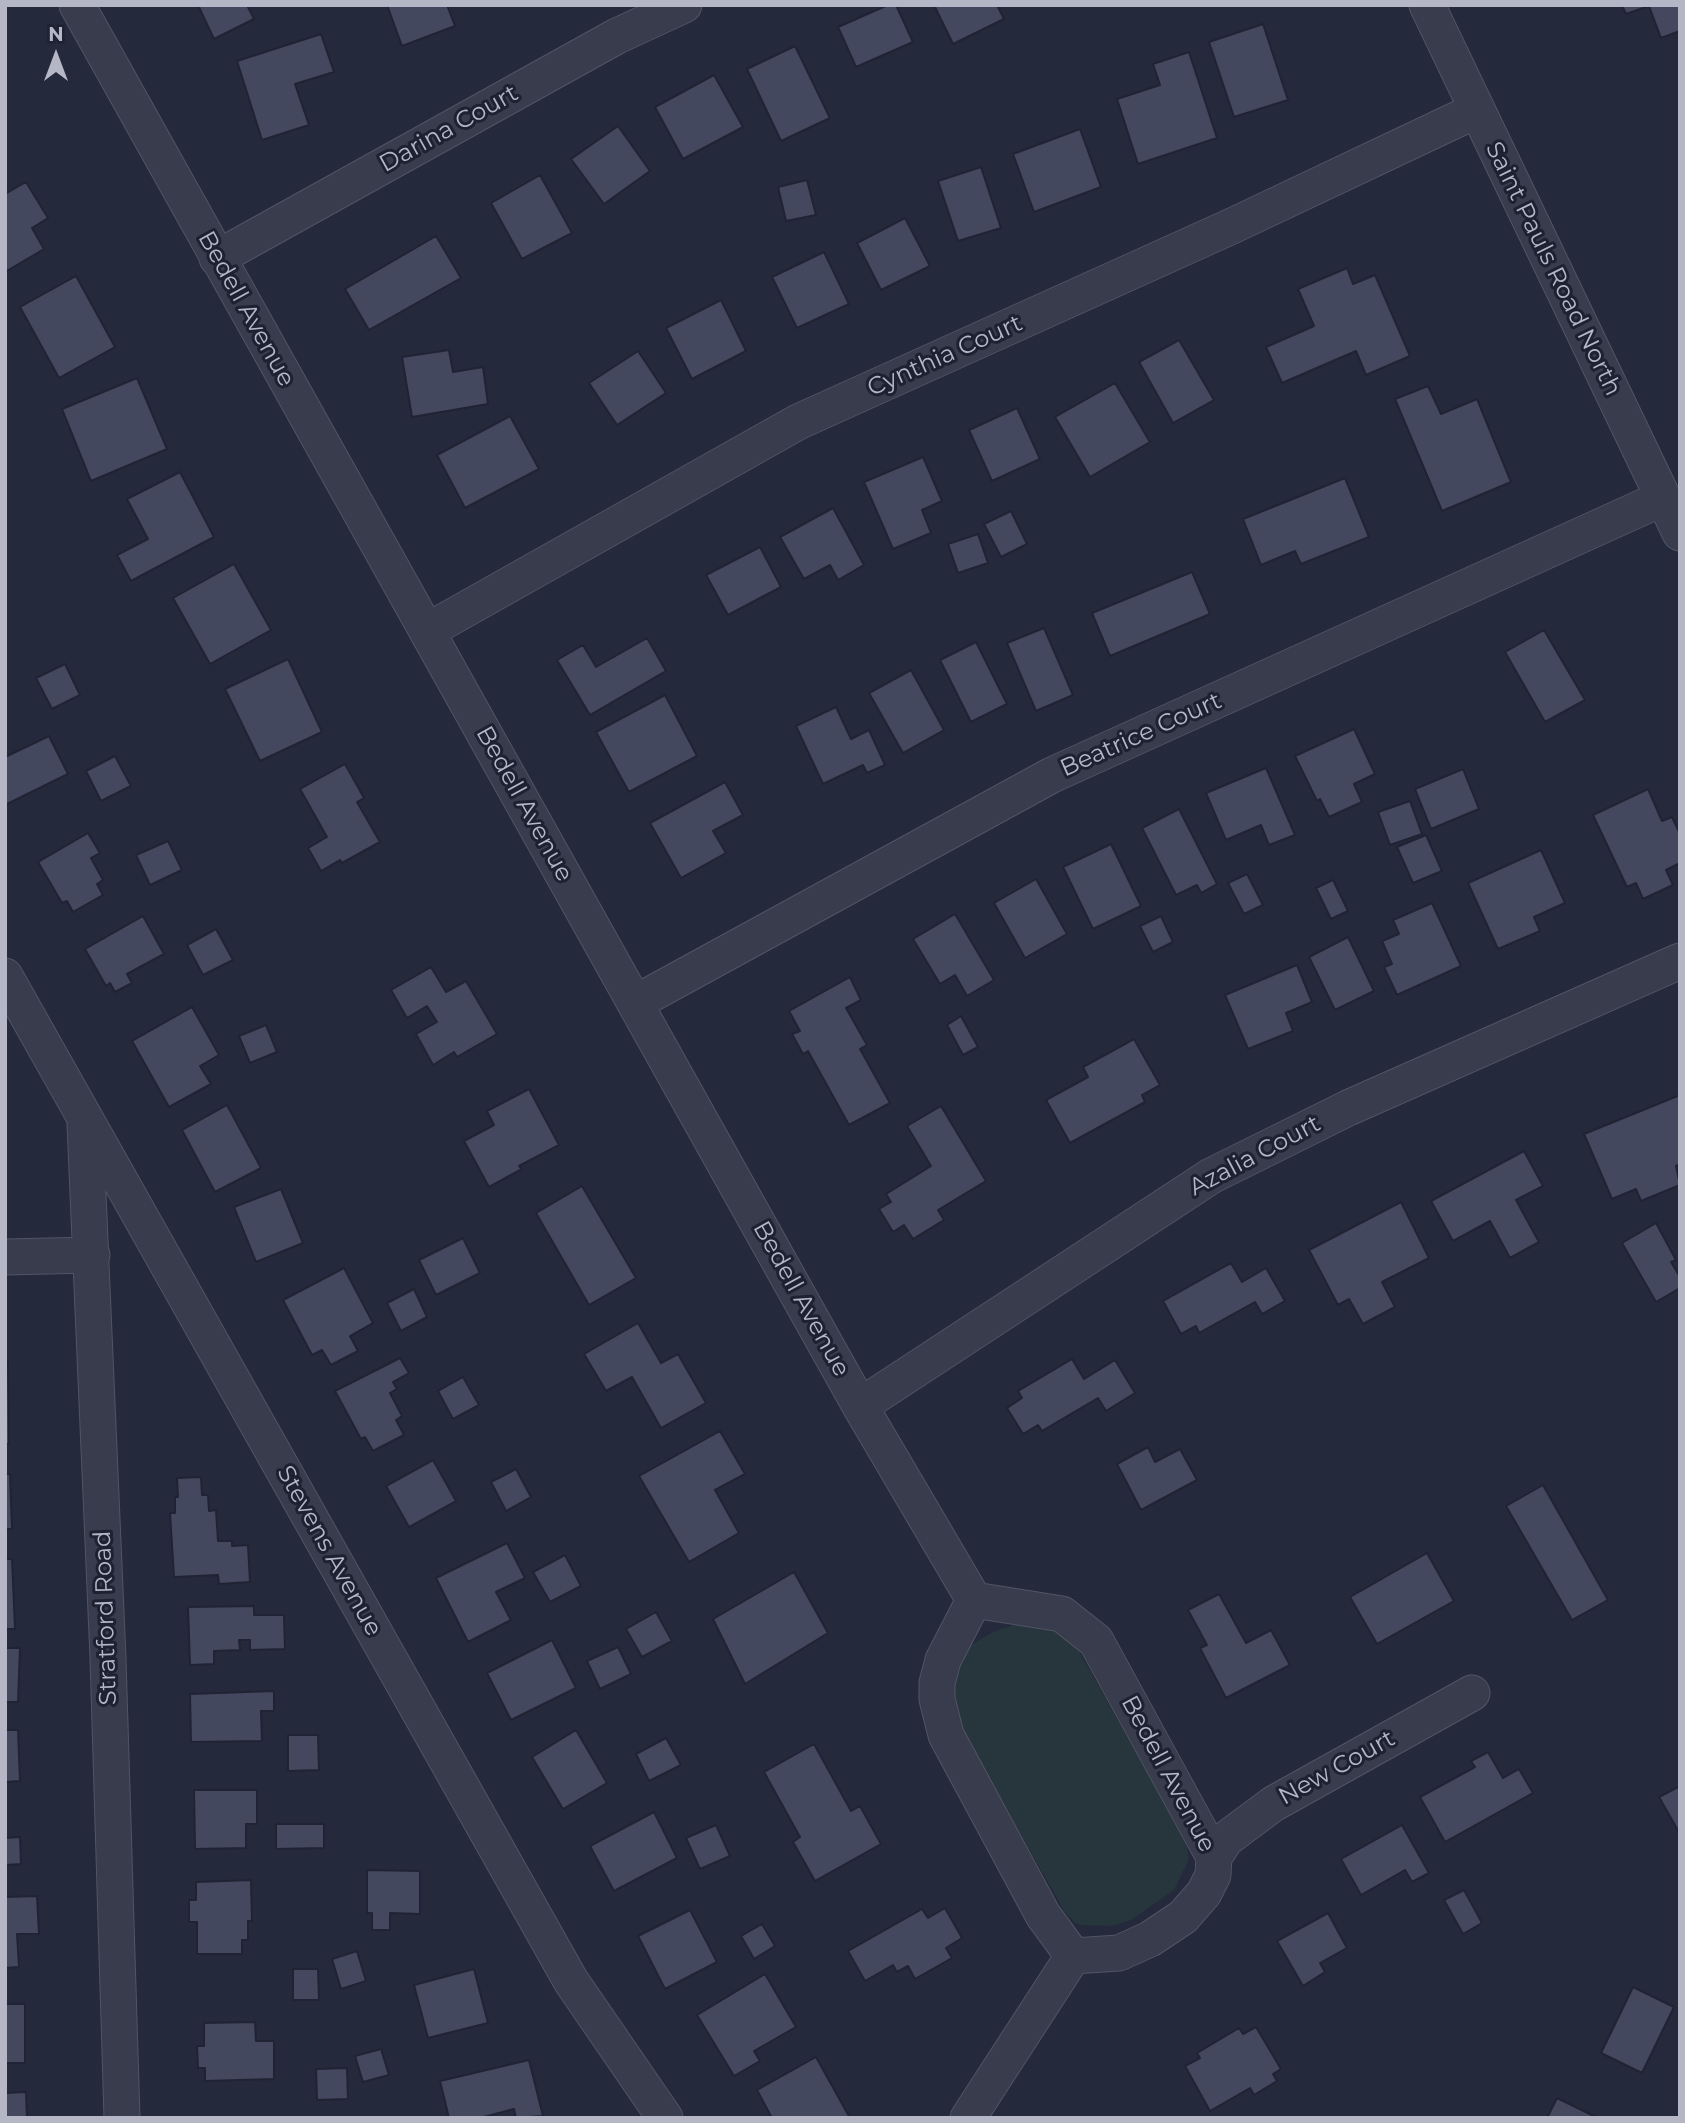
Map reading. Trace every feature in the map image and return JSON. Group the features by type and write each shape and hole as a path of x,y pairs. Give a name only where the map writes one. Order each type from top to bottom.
{"street":[{"name":"Bedell Avenue","path":"77,5 860,1406 974,1601 1062,1614 1096,1641 1214,1857 1213,1875 1207,1887 1183,1917 1150,1940 1119,1953 1073,1956"},
{"name":"Darina Court","path":"217,258 617,36 684,5"},
{"name":"Saint Pauls Road North","path":"1427,5 1680,533"},
{"name":"Cynthia Court","path":"427,631 797,422 1232,226 1477,110"},
{"name":"Beatrice Court","path":"635,1003 1052,775 1663,498"},
{"name":"Azalia Court","path":"860,1406 1211,1176 1348,1108 1680,961"},
{"name":"Stevens Avenue","path":"5,976 571,1980 665,2118"},
{"name":"Stratford Road","path":"85,1118 122,2118"},
{"path":"5,1257 92,1255"},
{"path":"968,2118 1073,1956 1043,1915 946,1735 937,1699 937,1683 943,1660 974,1601"},
{"name":"New Court","path":"1214,1857 1226,1839 1263,1810 1472,1693"}],"shaded area":[{"path":"1050,1620 1075,1644 1186,1841 1189,1859 1174,1890 1131,1920 1111,1926 1075,1923 1065,1912 955,1719 952,1661 958,1653 993,1632 1017,1624"}],"building":[{"path":"198,5 247,5 254,19 214,39"},
{"path":"387,5 447,5 455,26 402,46"},
{"path":"888,5 896,5 913,42 856,67 838,27"},
{"path":"934,5 997,5 1004,19 953,44"},
{"path":"1622,5 1680,5 1680,31 1661,38 1649,6 1626,14"},
{"path":"1263,24 1288,100 1234,117 1209,42"},
{"path":"321,34 334,72 295,84 309,125 262,140 237,61"},
{"path":"795,46 830,118 781,141 747,69"},
{"path":"1189,52 1217,138 1138,164 1117,99 1160,85 1153,64"},
{"path":"714,75 743,127 683,159 655,107"},
{"path":"618,126 650,171 604,204 571,159"},
{"path":"1080,129 1101,187 1034,212 1013,154"},
{"path":"981,167 1001,228 958,241 938,181"},
{"path":"540,175 572,233 522,259 491,203"},
{"path":"807,180 816,215 786,221 778,187"},
{"path":"26,182 48,218 32,228 44,249 5,272 5,194"},
{"path":"905,218 930,266 881,290 857,243"},
{"path":"436,236 461,278 369,330 345,289"},
{"path":"824,252 849,304 797,328 772,277"},
{"path":"1347,268 1353,284 1375,275 1410,356 1366,375 1356,351 1282,383 1266,347 1314,326 1298,289"},
{"path":"76,276 115,347 59,378 20,307"},
{"path":"721,300 746,351 692,379 666,328"},
{"path":"1179,340 1214,400 1173,423 1139,362"},
{"path":"449,350 453,372 483,367 488,404 412,417 402,357"},
{"path":"638,351 666,393 617,425 589,383"},
{"path":"137,378 167,449 91,481 62,409"},
{"path":"1115,383 1150,442 1090,477 1055,417"},
{"path":"1428,386 1441,414 1477,399 1511,482 1442,511 1395,399"},
{"path":"1017,408 1040,459 992,481 969,430"},
{"path":"510,416 539,469 465,508 437,455"},
{"path":"923,457 942,501 922,510 931,533 893,549 864,482"},
{"path":"180,472 214,537 131,581 117,555 148,539 127,499"},
{"path":"1345,478 1369,537 1301,564 1295,551 1261,565 1243,519"},
{"path":"833,508 864,565 838,580 830,565 804,579 780,537"},
{"path":"1011,511 1027,544 1001,557 984,524"},
{"path":"978,534 988,563 958,573 948,544"},
{"path":"760,547 781,587 728,615 706,575"},
{"path":"234,564 271,630 210,664 173,598"},
{"path":"1192,572 1210,614 1110,656 1092,613"},
{"path":"1044,628 1073,695 1036,711 1007,643"},
{"path":"1544,630 1585,700 1545,722 1505,652"},
{"path":"647,638 666,671 590,715 557,660 583,645 596,667"},
{"path":"976,642 1007,704 971,722 940,660"},
{"path":"288,659 322,732 260,761 225,689"},
{"path":"65,664 80,695 52,709 36,678"},
{"path":"911,670 944,730 903,753 869,693"},
{"path":"665,695 697,756 629,792 596,732"},
{"path":"836,707 851,739 869,730 885,765 867,773 863,765 823,784 796,726"},
{"path":"1354,729 1375,774 1354,784 1362,802 1329,817 1320,799 1317,801 1295,756"},
{"path":"49,736 68,774 5,805 5,757"},
{"path":"115,756 131,786 101,801 86,771"},
{"path":"345,764 364,798 357,802 380,842 321,871 308,848 327,837 300,789"},
{"path":"1266,768 1295,835 1269,845 1261,825 1226,840 1206,793"},
{"path":"1463,769 1479,809 1431,829 1415,789"},
{"path":"725,782 743,815 713,831 726,853 681,878 650,823"},
{"path":"1648,789 1662,821 1672,817 1680,834 1680,863 1666,870 1673,885 1643,899 1636,883 1627,887 1593,815"},
{"path":"1410,801 1422,834 1390,845 1378,812"},
{"path":"1179,809 1217,884 1201,893 1197,885 1176,895 1142,828"},
{"path":"88,833 100,853 91,858 103,880 97,884 103,895 73,912 67,901 62,903 38,862"},
{"path":"1426,835 1442,871 1413,883 1397,847"},
{"path":"168,841 182,870 150,885 136,855"},
{"path":"1111,844 1141,906 1093,929 1063,867"},
{"path":"1541,850 1565,903 1534,917 1540,931 1498,949 1468,883"},
{"path":"1247,874 1263,905 1244,914 1228,883"},
{"path":"1036,879 1067,934 1025,958 994,903"},
{"path":"1333,880 1348,911 1331,919 1316,888"},
{"path":"1432,903 1461,966 1397,995 1384,967 1392,964 1382,941 1399,934 1393,920"},
{"path":"955,914 994,980 967,996 955,975 940,984 913,939"},
{"path":"143,916 164,954 127,974 132,983 115,992 110,983 106,986 85,949"},
{"path":"1161,916 1173,942 1153,952 1140,926"},
{"path":"216,929 233,960 203,975 187,945"},
{"path":"1348,937 1374,991 1335,1010 1309,957"},
{"path":"1297,965 1312,1002 1286,1013 1293,1031 1248,1049 1225,995"},
{"path":"431,967 446,992 466,981 497,1034 457,1057 454,1052 433,1065 416,1034 437,1022 427,1006 407,1018 391,990"},
{"path":"850,977 861,1000 846,1008 867,1045 860,1049 890,1103 849,1125 808,1051 803,1054 792,1034 800,1031 789,1011"},
{"path":"192,1007 219,1055 200,1066 211,1084 169,1107 132,1041"},
{"path":"961,1016 978,1047 963,1055 947,1025"},
{"path":"266,1025 277,1052 250,1063 239,1036"},
{"path":"1134,1039 1160,1085 1142,1095 1145,1102 1070,1143 1046,1100 1088,1077 1083,1067"},
{"path":"529,1089 559,1145 519,1166 522,1169 489,1187 464,1141 494,1125 487,1111"},
{"path":"1680,1095 1680,1164 1676,1166 1680,1185 1641,1201 1636,1189 1612,1199 1584,1134"},
{"path":"227,1105 261,1168 215,1192 182,1130"},
{"path":"941,1106 986,1181 938,1210 944,1220 913,1239 904,1225 893,1232 879,1209 891,1202 886,1194 931,1166 907,1126"},
{"path":"1524,1151 1543,1186 1516,1200 1539,1242 1510,1258 1490,1221 1453,1241 1431,1201"},
{"path":"582,1186 636,1278 589,1305 536,1213"},
{"path":"281,1189 303,1243 256,1262 234,1207"},
{"path":"1401,1202 1429,1258 1382,1282 1395,1307 1363,1324 1349,1299 1338,1305 1309,1250"},
{"path":"1656,1223 1676,1260 1671,1262 1680,1277 1680,1288 1656,1302 1622,1243"},
{"path":"463,1238 480,1273 436,1295 419,1260"},
{"path":"1231,1263 1242,1282 1266,1268 1285,1301 1262,1314 1255,1302 1199,1333 1196,1326 1181,1334 1163,1301"},
{"path":"344,1268 373,1323 350,1336 358,1351 331,1365 322,1350 312,1355 283,1300"},
{"path":"414,1289 427,1317 401,1331 387,1303"},
{"path":"638,1323 661,1363 678,1354 706,1403 661,1428 632,1377 606,1391 584,1354"},
{"path":"400,1358 409,1373 393,1382 397,1389 390,1393 402,1416 396,1420 404,1435 373,1451 365,1437 361,1439 335,1391"},
{"path":"1072,1359 1084,1379 1115,1360 1135,1393 1106,1411 1098,1398 1042,1431 1038,1425 1023,1434 1007,1408 1022,1398 1018,1391"},
{"path":"5,1361 8,1361 9,1444 5,1444"},
{"path":"463,1377 479,1405 453,1419 438,1391"},
{"path":"720,1431 745,1474 715,1490 739,1533 689,1562 639,1476"},
{"path":"1148,1447 1155,1462 1180,1449 1197,1480 1141,1510 1117,1464"},
{"path":"433,1460 456,1501 409,1527 386,1486"},
{"path":"516,1469 531,1497 506,1511 491,1482"},
{"path":"5,1474 10,1474 12,1529 5,1529"},
{"path":"201,1477 202,1495 208,1495 209,1511 216,1510 218,1541 232,1541 232,1546 248,1545 250,1582 219,1584 218,1575 174,1577 170,1513 175,1513 177,1478"},
{"path":"1543,1485 1608,1600 1572,1620 1506,1506"},
{"path":"507,1543 525,1578 496,1592 511,1620 468,1642 436,1578"},
{"path":"1427,1553 1454,1601 1377,1644 1350,1597"},
{"path":"565,1555 581,1586 550,1602 533,1572"},
{"path":"5,1559 12,1559 15,1629 5,1629"},
{"path":"794,1572 828,1633 745,1684 713,1619"},
{"path":"1219,1594 1246,1643 1271,1630 1290,1665 1226,1698 1200,1648 1207,1645 1188,1610"},
{"path":"254,1606 254,1615 284,1615 285,1649 250,1650 250,1640 239,1640 240,1650 214,1651 214,1664 190,1665 188,1607"},
{"path":"656,1612 672,1641 642,1657 626,1629"},
{"path":"552,1640 576,1688 511,1720 487,1673"},
{"path":"618,1647 631,1674 600,1689 587,1661"},
{"path":"5,1648 20,1648 18,1702 5,1702"},
{"path":"274,1691 274,1711 261,1711 262,1741 191,1742 190,1694"},
{"path":"5,1730 18,1730 20,1781 5,1782"},
{"path":"576,1730 607,1783 563,1809 532,1757"},
{"path":"288,1735 318,1735 319,1770 288,1771"},
{"path":"666,1738 681,1765 649,1781 636,1754"},
{"path":"814,1744 851,1811 860,1806 881,1844 815,1881 793,1842 800,1837 764,1772"},
{"path":"1488,1752 1503,1778 1519,1769 1533,1793 1445,1842 1420,1797 1475,1767 1471,1761"},
{"path":"1680,1786 1680,1834 1659,1797"},
{"path":"194,1790 257,1790 257,1824 246,1824 246,1848 195,1849"},
{"path":"654,1812 677,1858 614,1891 590,1846"},
{"path":"276,1824 324,1824 324,1848 276,1849"},
{"path":"716,1825 730,1856 700,1869 686,1838"},
{"path":"1402,1825 1429,1873 1412,1882 1405,1870 1361,1895 1341,1859"},
{"path":"20,1837 21,1864 5,1865 5,1838"},
{"path":"367,1870 420,1871 420,1914 390,1913 390,1930 372,1930 372,1913 367,1913"},
{"path":"251,1880 252,1921 248,1921 248,1940 242,1940 242,1954 197,1954 197,1922 189,1922 189,1900 196,1900 196,1882"},
{"path":"1464,1890 1482,1923 1463,1934 1444,1900"},
{"path":"37,1896 39,1934 17,1934 19,1967 5,1968 5,1897"},
{"path":"945,1908 962,1938 946,1948 952,1958 915,1979 908,1966 897,1972 893,1965 865,1981 848,1951 922,1909 928,1918"},
{"path":"690,1910 717,1962 665,1989 638,1936"},
{"path":"1328,1913 1347,1948 1320,1963 1325,1972 1303,1986 1277,1941"},
{"path":"762,1924 775,1946 754,1959 741,1936"},
{"path":"357,1951 366,1981 341,1989 332,1959"},
{"path":"293,1969 318,1969 319,2000 293,2000"},
{"path":"474,1969 488,2023 428,2038 414,1985"},
{"path":"765,1974 796,2027 754,2051 760,2061 734,2076 697,2015"},
{"path":"1633,1987 1674,2007 1642,2073 1601,2053"},
{"path":"5,2004 25,2004 25,2063 5,2063"},
{"path":"255,2022 256,2041 274,2041 274,2079 205,2081 205,2068 198,2068 197,2046 204,2046 204,2023"},
{"path":"1256,2027 1281,2069 1273,2074 1277,2081 1254,2095 1250,2088 1210,2111 1185,2066 1200,2058 1197,2053 1239,2028 1243,2034"},
{"path":"381,2049 389,2075 363,2082 355,2056"},
{"path":"816,2057 850,2118 772,2118 757,2090"},
{"path":"529,2060 543,2116 516,2118 514,2109 480,2118 449,2118 440,2081"},
{"path":"347,2068 348,2099 317,2100 316,2069"},
{"path":"26,2092 27,2118 5,2118 5,2093"},
{"path":"1557,2098 1598,2118 1547,2118"}]}
